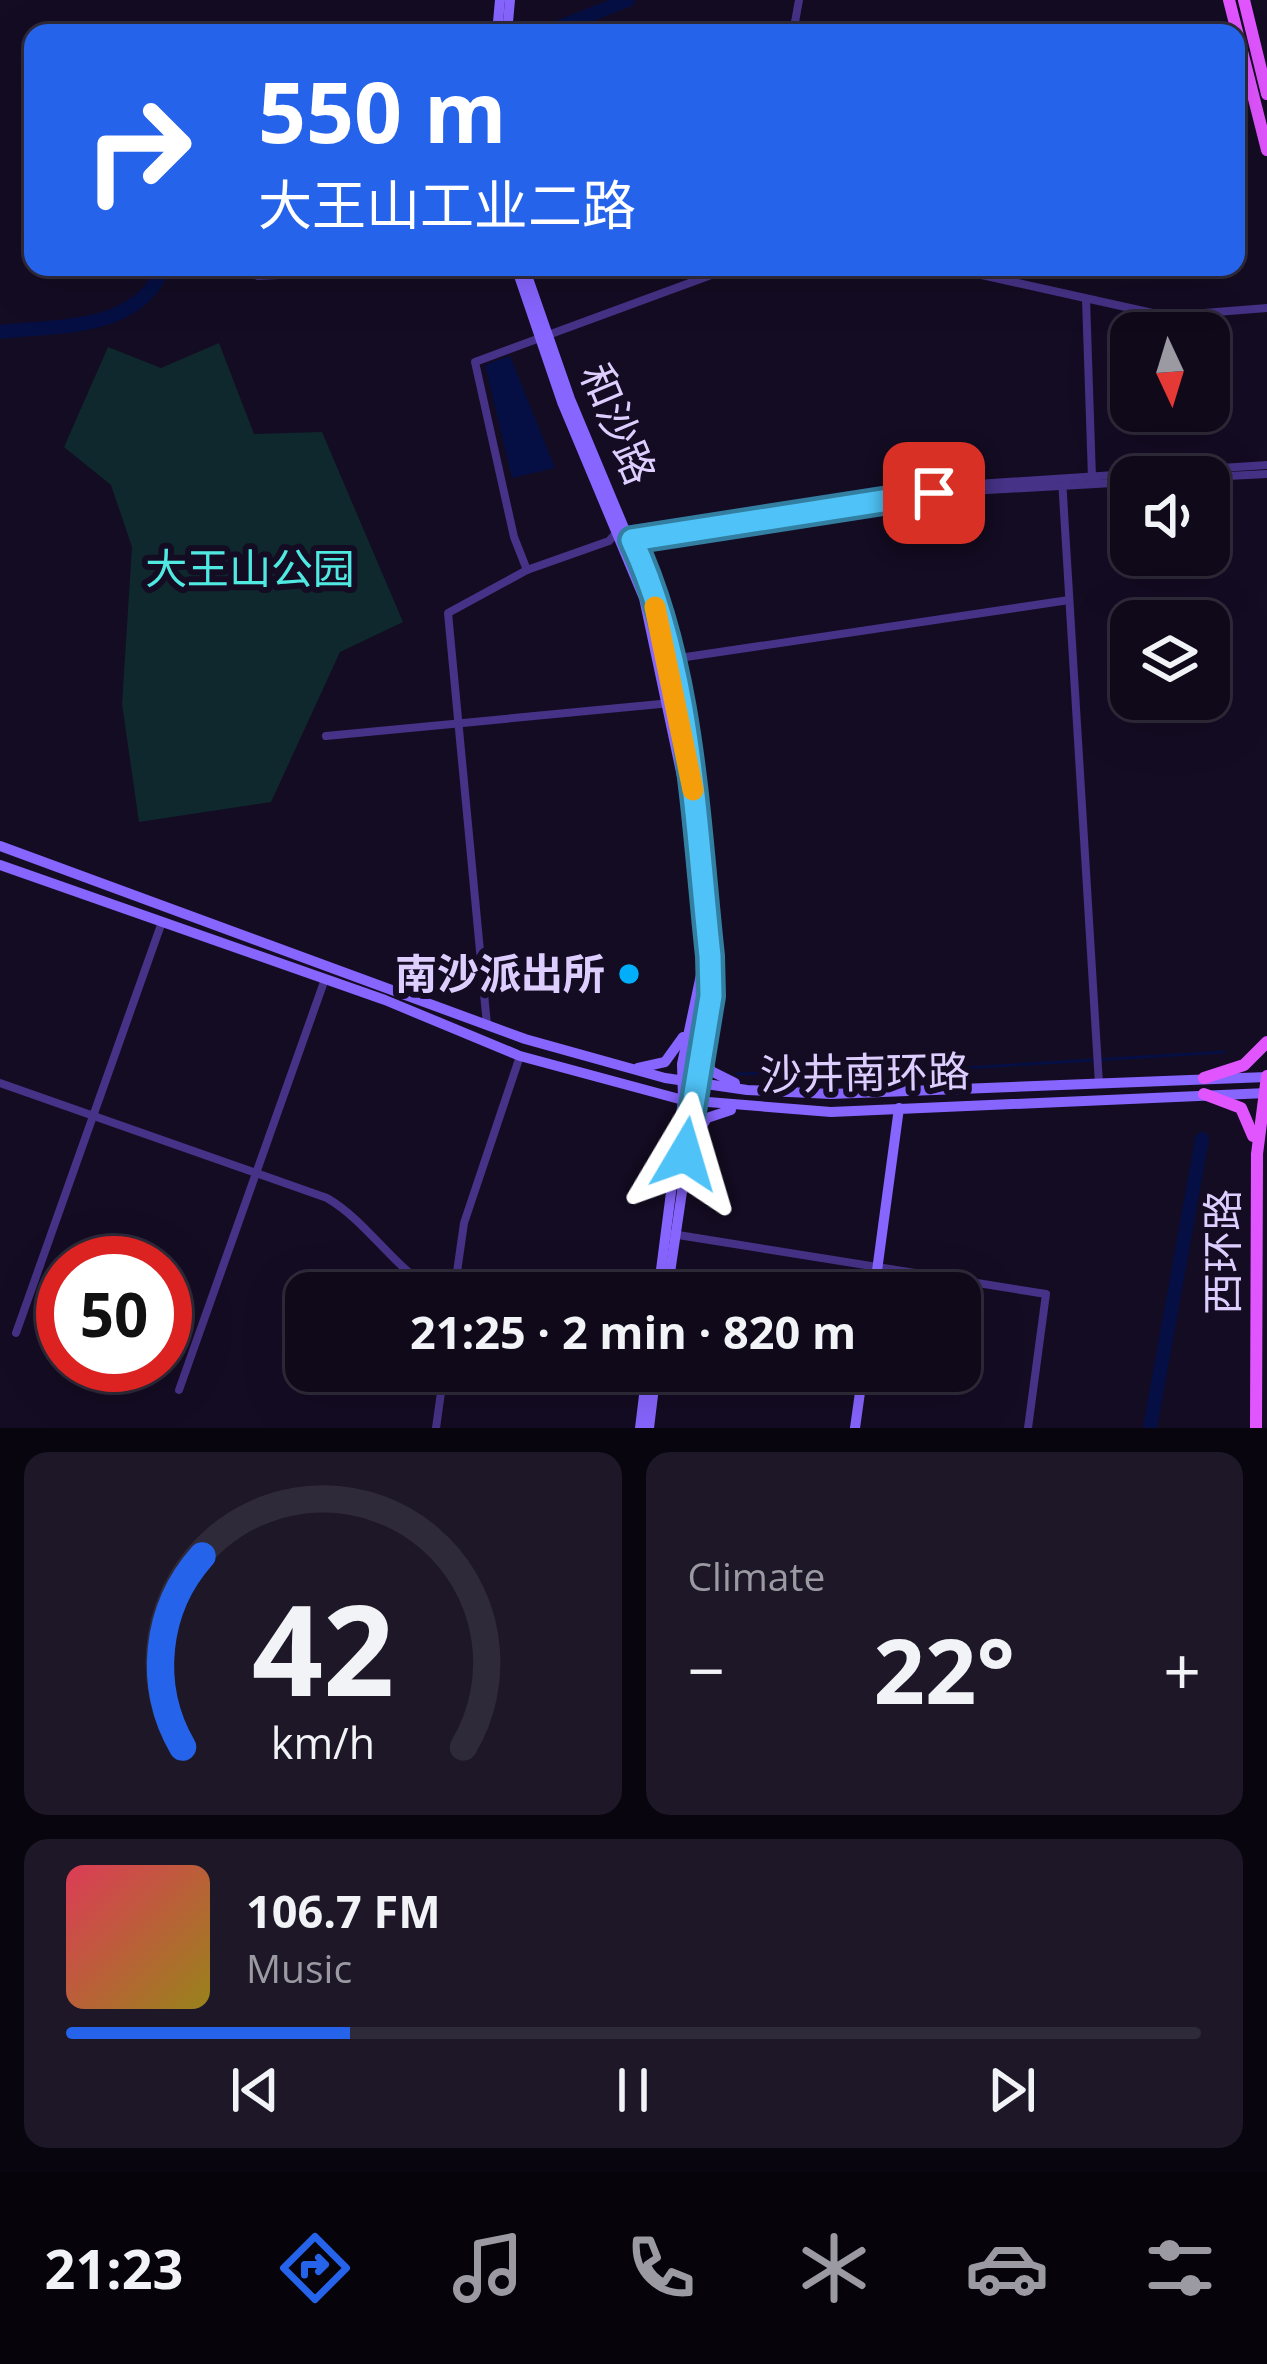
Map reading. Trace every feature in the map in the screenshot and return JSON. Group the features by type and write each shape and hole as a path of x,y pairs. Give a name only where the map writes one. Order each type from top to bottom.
{"main road":[{"path":"1244,0 1267,94"},
{"path":"1245,63 1267,150"},
{"name":"和沙路","path":"523,276 671,668 702,970 687,1101"},
{"name":"和沙路","path":"622,536 674,703 711,970 701,1042 688,1083"},
{"name":"沙井南环路","path":"0,846 487,1025 688,1083 773,1092 1267,1077"},
{"name":"沙井南环路","path":"0,865 325,979 520,1056 687,1101 746,1108 899,1108 1265,1093"},
{"path":"629,1068 670,1059 693,1018"},
{"path":"701,1042 708,1066 719,1078 773,1092"},
{"path":"1204,1078 1244,1065 1267,1042"},
{"name":"西环路","path":"1256,1428 1257,1154 1267,1077"},
{"path":"1204,1094 1246,1114 1257,1154"},
{"path":"670,1234 685,1154 687,1101"},
{"path":"665,1272 687,1101"},
{"path":"685,1154 706,1118 746,1108"},
{"path":"877,1272 899,1108"},
{"path":"640,1428 648,1392"},
{"path":"649,1428 651,1392"},
{"path":"855,1428 860,1392"}],"street":[{"path":"527,570 514,537 475,362 709,276"},
{"path":"985,276 1166,316 1267,308"},
{"path":"1086,299 1093,480"},
{"path":"487,1025 448,613 527,570 622,536 934,493 1267,465"},
{"path":"1230,476 1267,474"},
{"path":"1093,480 1110,481"},
{"path":"1062,482 1100,1084"},
{"path":"671,668 686,657 1069,600"},
{"path":"326,736 674,703"},
{"path":"16,1333 162,922"},
{"path":"192,1353 325,979"},
{"path":"457,1272 464,1223 520,1056"},
{"path":"0,1083 256,1173 350,1212 408,1272"},
{"path":"670,1234 1046,1294 1028,1428"},
{"path":"436,1428 440,1392"}],"green space":[{"name":"大王山公园","path":"219,343 254,434 322,432 403,622 340,652 271,802 139,822 122,704 132,547 111,485 64,447 108,347 161,368"}],"shaded area":[{"path":"510,356 555,468 512,478 485,365"}],"waterway":[{"path":"567,24 628,0"},
{"path":"0,332 71,325 116,314 135,304 159,276"},
{"path":"737,1074 948,1069 1224,1052"},
{"path":"1150,1428 1202,1139"}],"slow traffic":[{"path":"655,607 693,790"}],"place":[{"name":"南沙派出所","path":"629,974"}],"route":[{"path":"685,1154 711,996 710,956 679,707 652,596 632,540 934,493"}]}
